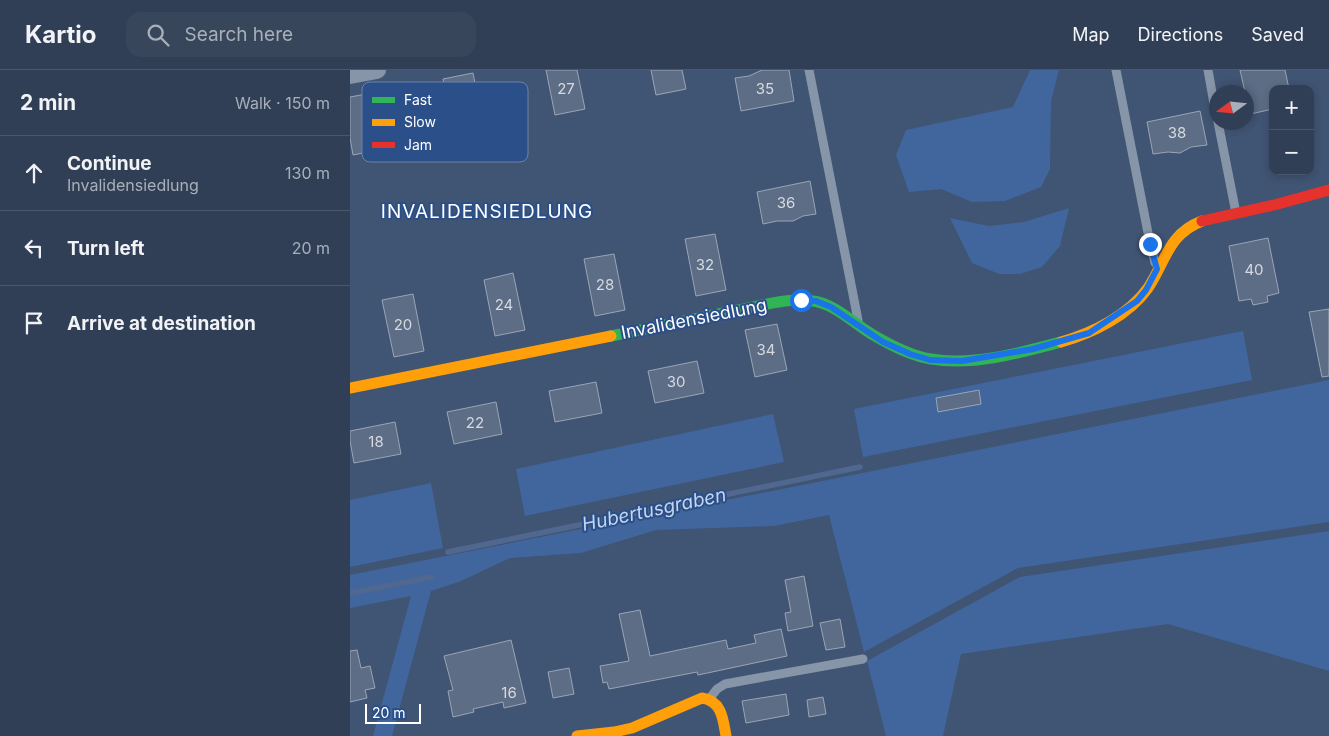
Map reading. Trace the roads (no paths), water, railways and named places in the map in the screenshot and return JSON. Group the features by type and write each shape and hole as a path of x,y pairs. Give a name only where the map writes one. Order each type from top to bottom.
{"street":[{"path":"350,75 377,70"},
{"name":"Invalidensiedlung","path":"350,388 790,301 816,301 831,307 883,342 910,354 930,360 962,361 1033,349 1078,337 1099,327 1137,301 1146,290 1172,240 1180,232 1200,221 1236,214 1329,190"},
{"path":"577,736 632,728 695,700 709,698 718,706 722,715 725,734"}],"lane":[{"path":"809,70 859,326"},
{"path":"1116,70 1150,244 1157,269"},
{"path":"1208,70 1211,85"},
{"path":"1220,130 1236,214"},
{"path":"709,698 717,689 725,684 863,659"}],"waterway":[{"name":"Hubertusgraben","path":"448,552 860,467"},
{"path":"350,593 432,577"}],"district":[{"name":"INVALIDENSIEDLUNG","path":"487,211"}]}
